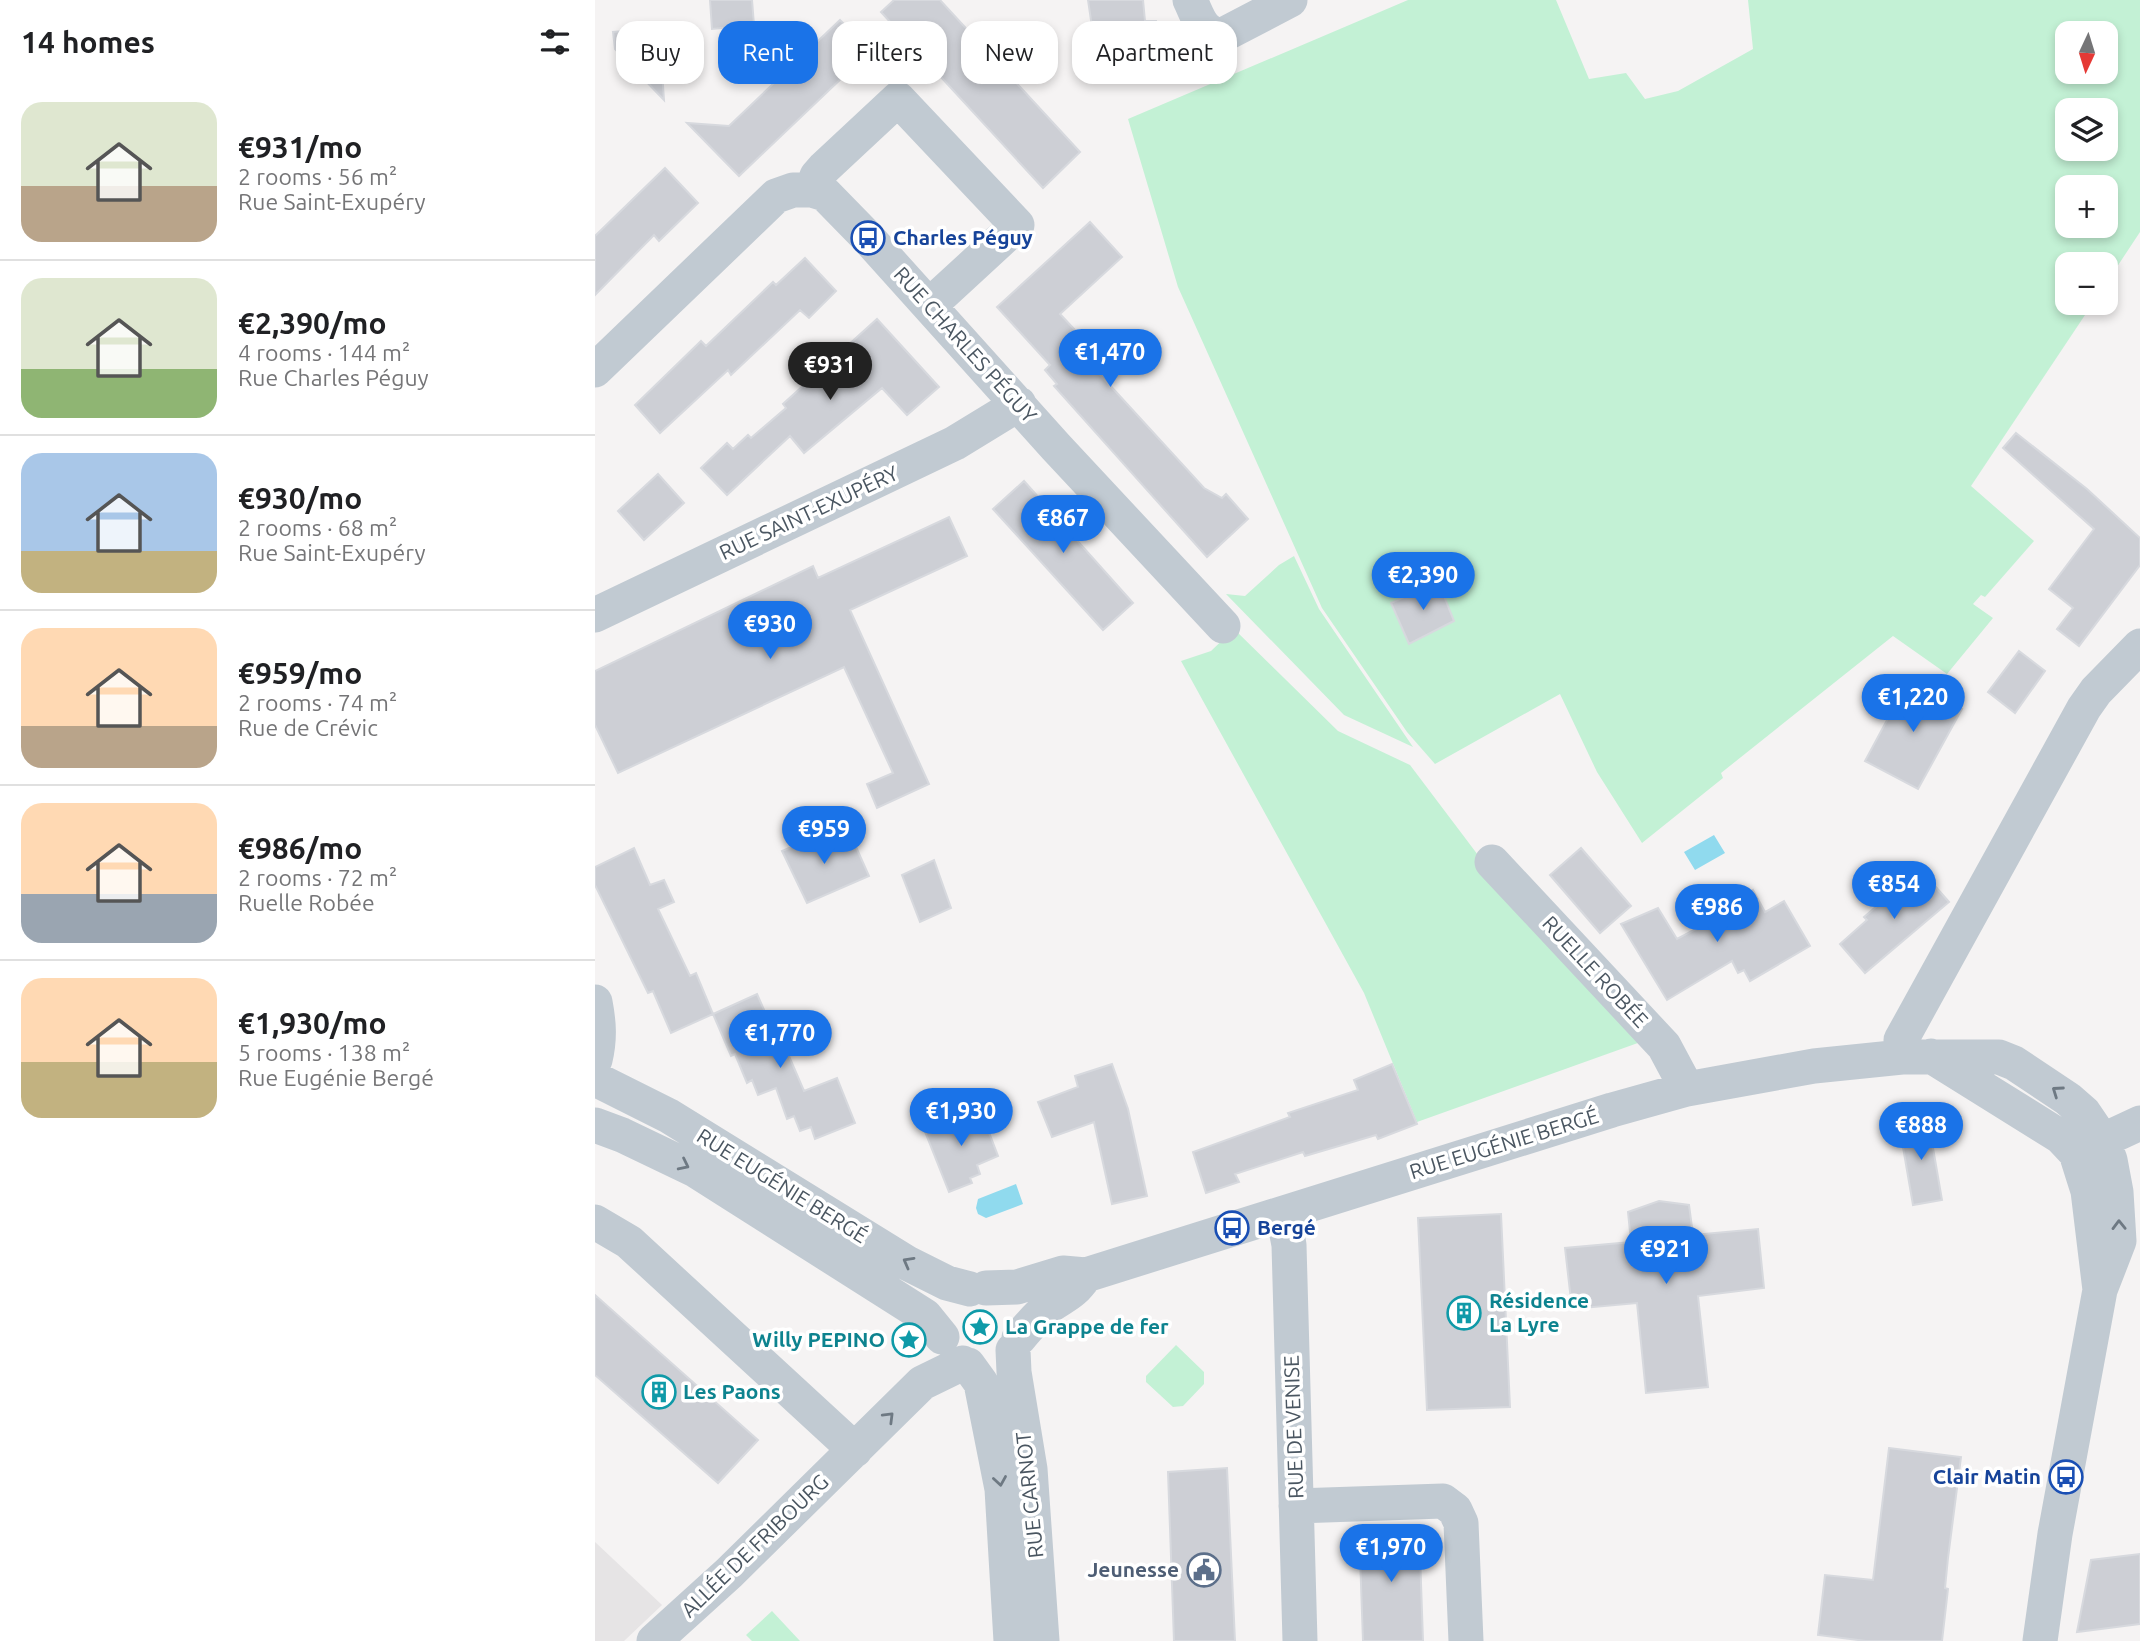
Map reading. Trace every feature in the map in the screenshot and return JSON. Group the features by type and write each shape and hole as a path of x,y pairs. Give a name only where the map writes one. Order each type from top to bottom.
{"street":[{"path":"1190,0 1203,29 1213,34 1227,34 1290,0"},
{"path":"595,370 776,196 793,190 812,190 817,176 824,168 898,99 1017,225 930,305"},
{"name":"RUE CHARLES PÉGUY","path":"812,190 825,194 930,305 1223,626"},
{"name":"RUE SAINT-EXUPÉRY","path":"595,615 955,443 1019,404"},
{"path":"2040,1641 2055,1534 2100,1290 2119,1241 2116,1192 2110,1160 1916,1056 1901,1040 2084,708 2095,691 2140,646"},
{"name":"RUELLE ROBÉE","path":"1492,862 1664,1046 1687,1090"},
{"path":"595,1002 600,1027 595,1060"},
{"name":"RUE EUGÉNIE BERGÉ","path":"595,1079 669,1116 908,1263 947,1283 978,1289 1017,1287 1063,1273 1086,1275 1599,1114 1687,1090 1814,1066 1916,1056"},
{"path":"2089,1147 2140,1123"},
{"name":"RUE EUGÉNIE BERGÉ","path":"595,1125 695,1170 916,1310 925,1316 958,1355"},
{"name":"RUE DE VENISE","path":"1283,1214 1289,1245 1300,1641"},
{"path":"595,1222 629,1242 855,1450"},
{"name":"RUE EUGÉNIE BERGÉ","path":"1016,1344 1036,1318 1073,1292 1086,1275"},
{"path":"978,1289 998,1292 1009,1300 1017,1311 1020,1325 1016,1344 1004,1360 993,1365 958,1355 941,1322 946,1307 956,1296 978,1289"},
{"name":"RUE CARNOT","path":"1016,1344 1014,1372 1030,1469 1042,1641"},
{"name":"ALLÉE DE FRIBOURG","path":"654,1641 729,1573 922,1383 958,1355"},
{"name":"RUE CARNOT","path":"958,1355 981,1383 1002,1489 1011,1641"},
{"path":"1296,1506 1443,1501 1455,1510 1461,1523 1465,1641"}],"shaded area":[{"path":"595,1542 662,1605 624,1641 595,1641"}],"green space":[{"path":"1408,0 1556,0 1589,79 1626,73 1645,99 1678,91 1753,49 1748,0 2140,0 2140,232 2118,265 2118,252 2055,252 2055,315 2085,315 1971,486 2034,541 1985,597 1981,595 1973,604 1993,618 1947,674 1893,636 1721,773 1723,778 1642,843 1597,772 1560,694 1435,764 1407,732 1322,608 1178,287 1128,119 1210,84 1237,84 1237,73"},
{"path":"1294,556 1319,609 1413,747 1344,715 1226,594 1245,596 1279,565"},
{"path":"1234,629 1338,731 1410,765 1487,867 1649,1039 1417,1122 1364,993 1181,661 1211,651"},
{"path":"1176,1345 1204,1372 1204,1384 1183,1406 1173,1407 1146,1382 1146,1376"},
{"path":"772,1611 800,1641 752,1641 746,1635"}],"water":[{"path":"1714,835 1725,853 1695,870 1684,852"},
{"path":"1016,1184 1023,1204 986,1218 978,1214 978,1199"}],"building":[{"path":"710,0 752,0 754,21 718,21 718,28 712,29"},
{"path":"894,0 940,0 961,23 961,84 1017,84 1080,152 1043,188 947,84 947,21 889,21 881,12"},
{"path":"1088,0 1143,0 1145,21 1091,21"},
{"path":"832,28 832,84 836,84 739,176 687,123 729,126 773,84 818,84 818,41"},
{"path":"613,32 616,32 616,50 615,49"},
{"path":"649,84 663,84 664,100"},
{"path":"665,168 698,203 659,241 654,235 595,295 595,236"},
{"path":"1090,222 1122,257 1060,314 1105,362 1096,370 1204,488 1222,498 1226,494 1248,519 1207,557 1054,386 1057,384 1045,370 1050,365 997,307"},
{"path":"805,258 836,291 809,318 800,310 731,375 728,370 660,433 635,405 701,341 706,346 773,282 776,285"},
{"path":"877,319 939,387 907,415 882,388 804,453 790,436 727,495 701,468 727,443 733,449 748,435 751,438 786,408 783,404"},
{"path":"2016,433 2087,489 2140,538 2140,565 2079,646 2057,629 2073,608 2049,589 2094,529 2003,448"},
{"path":"658,474 684,503 644,540 618,511"},
{"path":"1024,481 1133,603 1103,630 993,509"},
{"path":"949,517 967,556 850,610 929,784 877,808 867,784 893,773 844,667 618,773 595,725 595,671 813,566 818,578"},
{"path":"1438,581 1454,621 1409,644 1391,603"},
{"path":"2019,651 2045,671 2015,713 1988,692"},
{"path":"1909,679 1962,709 1918,789 1865,761"},
{"path":"826,832 834,848 853,840 869,876 807,903 782,851"},
{"path":"634,848 650,885 664,880 674,902 658,909 690,976 696,973 713,1014 671,1033 653,991 648,993 595,885 595,867"},
{"path":"1581,848 1631,906 1600,933 1550,875"},
{"path":"934,860 951,908 920,922 902,875"},
{"path":"1920,869 1949,902 1865,973 1840,944 1867,920 1864,917"},
{"path":"1753,890 1765,912 1784,901 1810,946 1750,981 1744,970 1738,973 1732,961 1667,1000 1621,924 1658,908 1677,939 1730,911 1726,906"},
{"path":"757,994 776,1037 780,1035 804,1091 837,1078 855,1123 815,1139 811,1127 800,1131 794,1116 787,1119 776,1088 758,1095 752,1080 747,1083 735,1054 731,1056 713,1014"},
{"path":"1112,1064 1128,1109 1147,1196 1112,1204 1094,1122 1052,1137 1038,1102 1078,1087 1075,1076"},
{"path":"1392,1064 1417,1124 1378,1139 1376,1135 1305,1156 1303,1152 1235,1174 1239,1182 1206,1193 1193,1152 1290,1117 1288,1113 1358,1090 1354,1080"},
{"path":"980,1109 998,1156 977,1165 980,1174 970,1178 972,1183 949,1192 924,1129"},
{"path":"1928,1119 1942,1200 1913,1205 1899,1124"},
{"path":"1659,1201 1689,1205 1693,1235 1758,1229 1764,1288 1698,1296 1708,1387 1646,1393 1637,1303 1572,1309 1565,1248 1631,1242 1628,1212"},
{"name":"Résidence La Lyre","path":"1501,1214 1510,1407 1427,1410 1418,1218"},
{"name":"Les Paons","path":"595,1295 758,1440 718,1483 595,1375"},
{"path":"1889,1448 1961,1457 1948,1558 1945,1588 1948,1589 1942,1641 1866,1641 1818,1635 1825,1575 1873,1580"},
{"path":"1227,1468 1235,1641 1174,1641 1168,1472"},
{"path":"1419,1525 1423,1641 1363,1641 1359,1528"},
{"path":"2140,1554 2140,1624 2077,1632 2091,1560"}],"place":[{"name":"Charles Péguy","path":"868,238"},
{"name":"Bergé","path":"1232,1228"},
{"name":"Résidence La Lyre","path":"1464,1313"},
{"name":"La Grappe de fer","path":"980,1327"},
{"name":"Willy PEPINO","path":"909,1340"},
{"name":"Les Paons","path":"659,1392"},
{"name":"Clair Matin","path":"2066,1477"},
{"name":"Jeunesse","path":"1204,1570"}]}
